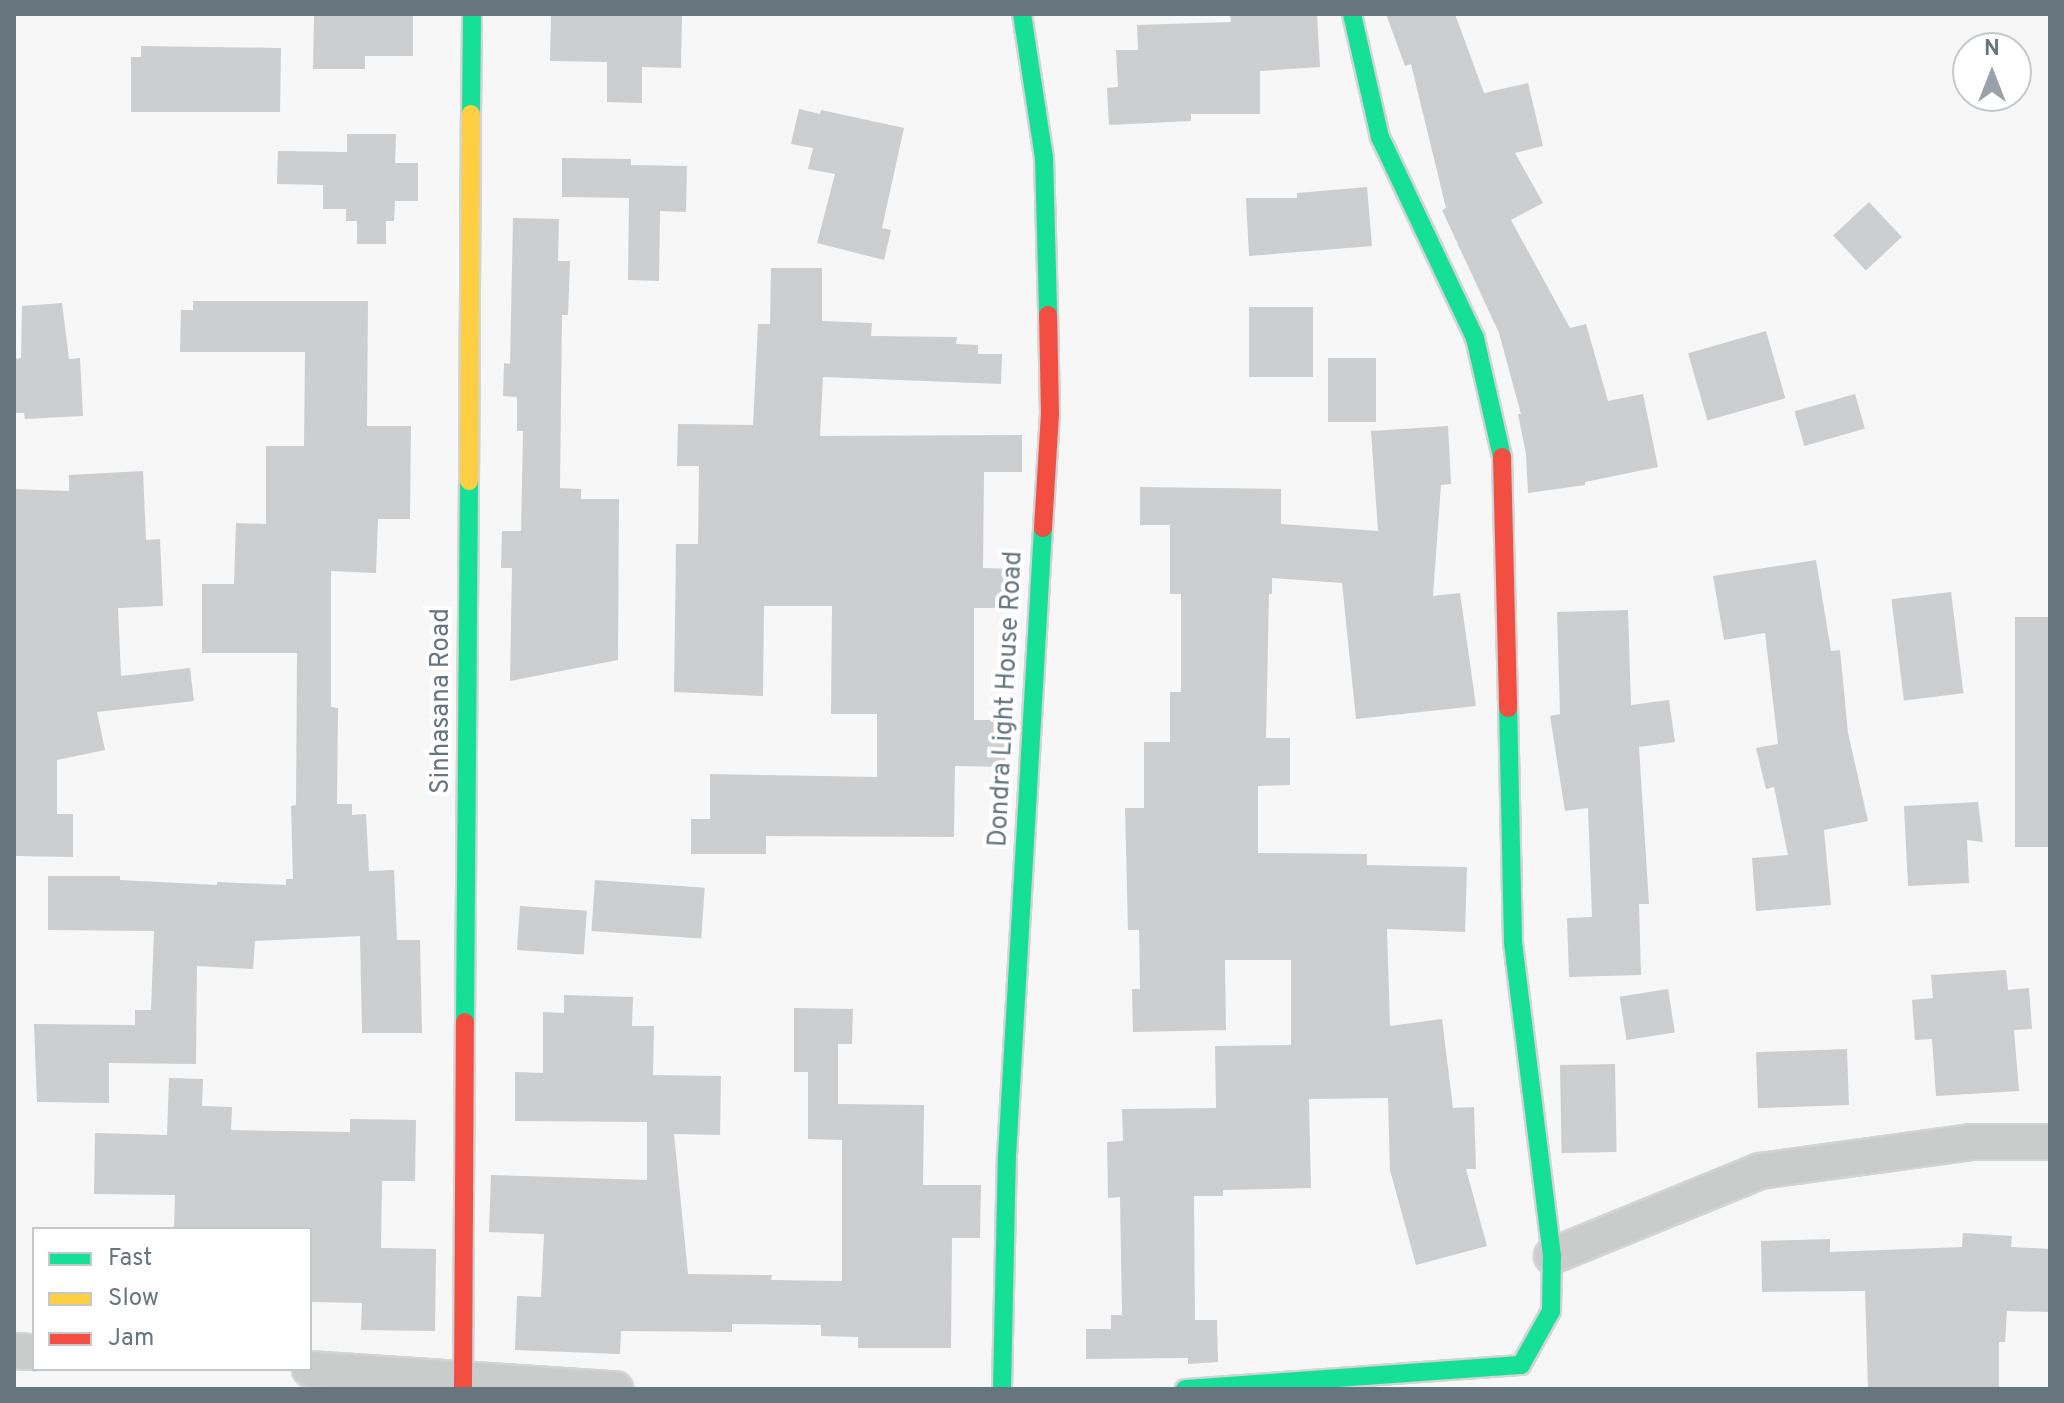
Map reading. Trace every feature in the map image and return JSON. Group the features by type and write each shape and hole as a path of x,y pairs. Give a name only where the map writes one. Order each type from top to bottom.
{"main road":[{"name":"Sinhasana Road","path":"464,1383 472,14"},
{"name":"Dondra Light House Road","path":"1002,1389 1007,1156 1050,415 1044,157 1022,14"},
{"path":"1185,1389 1521,1365 1551,1311 1552,1256 1513,942 1502,459 1475,338 1380,137 1352,14"}],"street":[{"path":"1552,1256 1760,1171 1971,1142 2050,1142"},
{"path":"312,1369 464,1383 615,1389"}],"building":[{"path":"314,14 413,14 413,56 365,56 365,69 313,69"},
{"path":"551,14 682,16 681,68 642,67 642,103 607,102 607,62 550,61"},
{"path":"1230,14 1317,14 1320,67 1260,71 1260,114 1191,114 1191,121 1109,125 1107,88 1118,87 1116,50 1138,50 1137,25 1231,22"},
{"path":"1386,14 1455,14 1484,93 1528,83 1543,146 1515,153 1543,203 1511,220 1570,328 1586,324 1608,401 1643,394 1658,467 1585,482 1585,485 1528,493 1526,454 1518,414 1521,414 1499,333 1442,210 1446,208 1411,64 1405,66"},
{"path":"141,46 281,48 280,112 131,112 131,57 141,57"},
{"path":"799,109 820,114 821,110 904,128 882,228 891,230 884,260 817,243 835,174 808,169 813,148 791,144"},
{"path":"347,134 396,134 395,163 418,163 418,201 395,201 394,221 386,221 386,244 357,244 357,221 346,221 346,209 323,209 323,185 277,184 278,151 347,152"},
{"path":"562,158 631,159 631,165 687,166 686,212 660,211 659,281 628,280 629,198 562,197"},
{"path":"1367,187 1372,246 1249,256 1246,198 1297,198 1297,193"},
{"path":"1869,202 1902,237 1866,271 1833,235"},
{"path":"513,218 559,219 558,261 570,261 568,315 562,315 560,488 581,489 581,499 619,499 618,660 510,681 512,568 501,568 502,531 521,531 523,431 517,431 517,397 503,396 504,363 510,364"},
{"path":"771,268 822,268 822,321 872,323 871,336 957,337 956,344 978,345 978,354 1002,354 1001,384 823,377 820,436 1022,435 1022,472 984,472 983,568 1016,569 1014,608 974,608 974,720 1007,720 1005,767 955,766 954,837 766,836 766,854 691,854 691,819 710,819 710,774 877,777 877,714 831,714 832,606 764,606 763,696 674,692 676,544 698,544 699,466 677,466 678,424 753,425 758,324 770,324"},
{"path":"193,301 368,301 367,426 411,426 410,519 378,519 376,573 331,571 331,707 338,708 337,804 352,804 352,815 366,814 369,871 394,870 397,940 420,940 422,1033 362,1033 360,936 255,941 253,969 197,966 196,1064 109,1063 109,1103 37,1102 34,1024 135,1025 135,1010 151,1010 154,931 48,930 48,876 120,876 120,880 217,885 217,882 286,885 286,879 293,879 291,806 296,805 297,653 202,653 202,584 234,584 236,523 266,524 266,446 304,446 305,352 180,352 181,310 193,310"},
{"path":"62,303 69,359 80,358 83,416 25,419 24,413 14,413 14,359 21,358 22,306"},
{"path":"1249,307 1313,307 1313,377 1249,377"},
{"path":"1766,331 1785,398 1707,421 1688,353"},
{"path":"1328,358 1376,358 1376,422 1328,422"},
{"path":"1855,394 1865,429 1804,446 1794,411"},
{"path":"1448,426 1451,484 1441,485 1433,596 1460,593 1476,706 1356,719 1342,583 1272,578 1266,738 1290,738 1290,785 1258,786 1258,853 1367,854 1367,865 1467,867 1465,932 1387,929 1390,1026 1442,1019 1453,1108 1474,1107 1476,1169 1466,1169 1487,1246 1416,1265 1390,1170 1388,1098 1309,1099 1311,1188 1223,1190 1223,1196 1194,1196 1195,1320 1217,1320 1218,1362 1188,1364 1188,1358 1086,1359 1086,1329 1111,1329 1111,1315 1122,1315 1120,1197 1108,1198 1107,1142 1123,1141 1122,1109 1216,1108 1215,1046 1291,1045 1291,960 1225,960 1226,1030 1133,1032 1132,989 1140,989 1139,930 1128,930 1125,808 1144,808 1144,742 1170,742 1170,692 1181,692 1181,594 1170,594 1170,525 1140,525 1140,487 1281,489 1281,524 1378,531 1371,431"},
{"path":"143,471 146,540 160,539 163,606 118,608 121,676 190,668 194,701 97,712 105,750 57,760 57,814 73,814 73,857 14,856 14,489 69,491 69,475"},
{"path":"1816,560 1831,651 1840,650 1848,733 1868,821 1824,830 1831,905 1756,911 1752,858 1788,855 1774,787 1766,789 1756,748 1778,744 1765,633 1724,640 1713,576"},
{"path":"1951,592 1963,693 1904,701 1891,599"},
{"path":"1628,610 1631,705 1669,700 1675,742 1639,747 1649,904 1639,904 1641,975 1569,977 1567,918 1592,917 1588,808 1565,811 1550,716 1560,714 1557,612"},
{"path":"2015,617 2050,617 2050,847 2015,847"},
{"path":"1978,802 1983,842 1967,840 1969,883 1908,886 1904,806"},
{"path":"595,880 705,888 701,939 591,931"},
{"path":"520,906 587,911 584,955 517,950"},
{"path":"2006,970 2008,990 2029,988 2032,1029 2014,1030 2019,1091 1936,1096 1932,1039 1915,1040 1912,1000 1933,998 1931,975"},
{"path":"1668,989 1675,1032 1626,1040 1620,997"},
{"path":"564,995 633,997 632,1026 654,1026 653,1075 721,1076 720,1135 674,1134 688,1274 772,1275 771,1280 842,1281 842,1140 808,1139 808,1072 794,1072 794,1008 853,1009 852,1044 838,1044 838,1104 924,1105 923,1185 981,1185 980,1238 952,1238 951,1348 858,1348 858,1337 821,1336 821,1325 732,1324 732,1332 621,1331 620,1354 515,1350 517,1296 541,1297 544,1234 489,1232 491,1175 647,1180 647,1122 515,1121 515,1072 543,1073 543,1012 564,1013"},
{"path":"1847,1049 1849,1105 1758,1108 1756,1052"},
{"path":"1615,1064 1617,1152 1562,1153 1560,1065"},
{"path":"169,1078 203,1079 202,1106 232,1107 231,1130 350,1132 350,1119 416,1120 415,1181 382,1181 381,1248 436,1249 435,1331 361,1330 362,1303 312,1302 312,1227 174,1227 175,1195 94,1194 95,1133 167,1135"},
{"path":"1963,1233 2012,1236 2011,1247 2050,1249 2050,1312 2007,1311 2005,1342 1999,1342 1999,1389 1868,1389 1865,1291 1762,1292 1761,1241 1830,1239 1830,1252 1962,1247"}],"traffic: fast":[{"path":"471,114 472,14"},
{"path":"1022,14 1044,157 1048,315"},
{"path":"1352,14 1380,137 1475,338 1502,457"},
{"path":"465,1022 469,481"},
{"path":"1002,1389 1007,1156 1043,528"},
{"path":"1185,1389 1521,1365 1551,1311 1552,1256 1513,942 1508,708"}],"traffic: slow":[{"path":"469,481 471,114"}],"traffic: jam":[{"path":"1043,528 1050,415 1048,315"},
{"path":"1502,457 1508,708"},
{"path":"463,1389 465,1022"}]}
